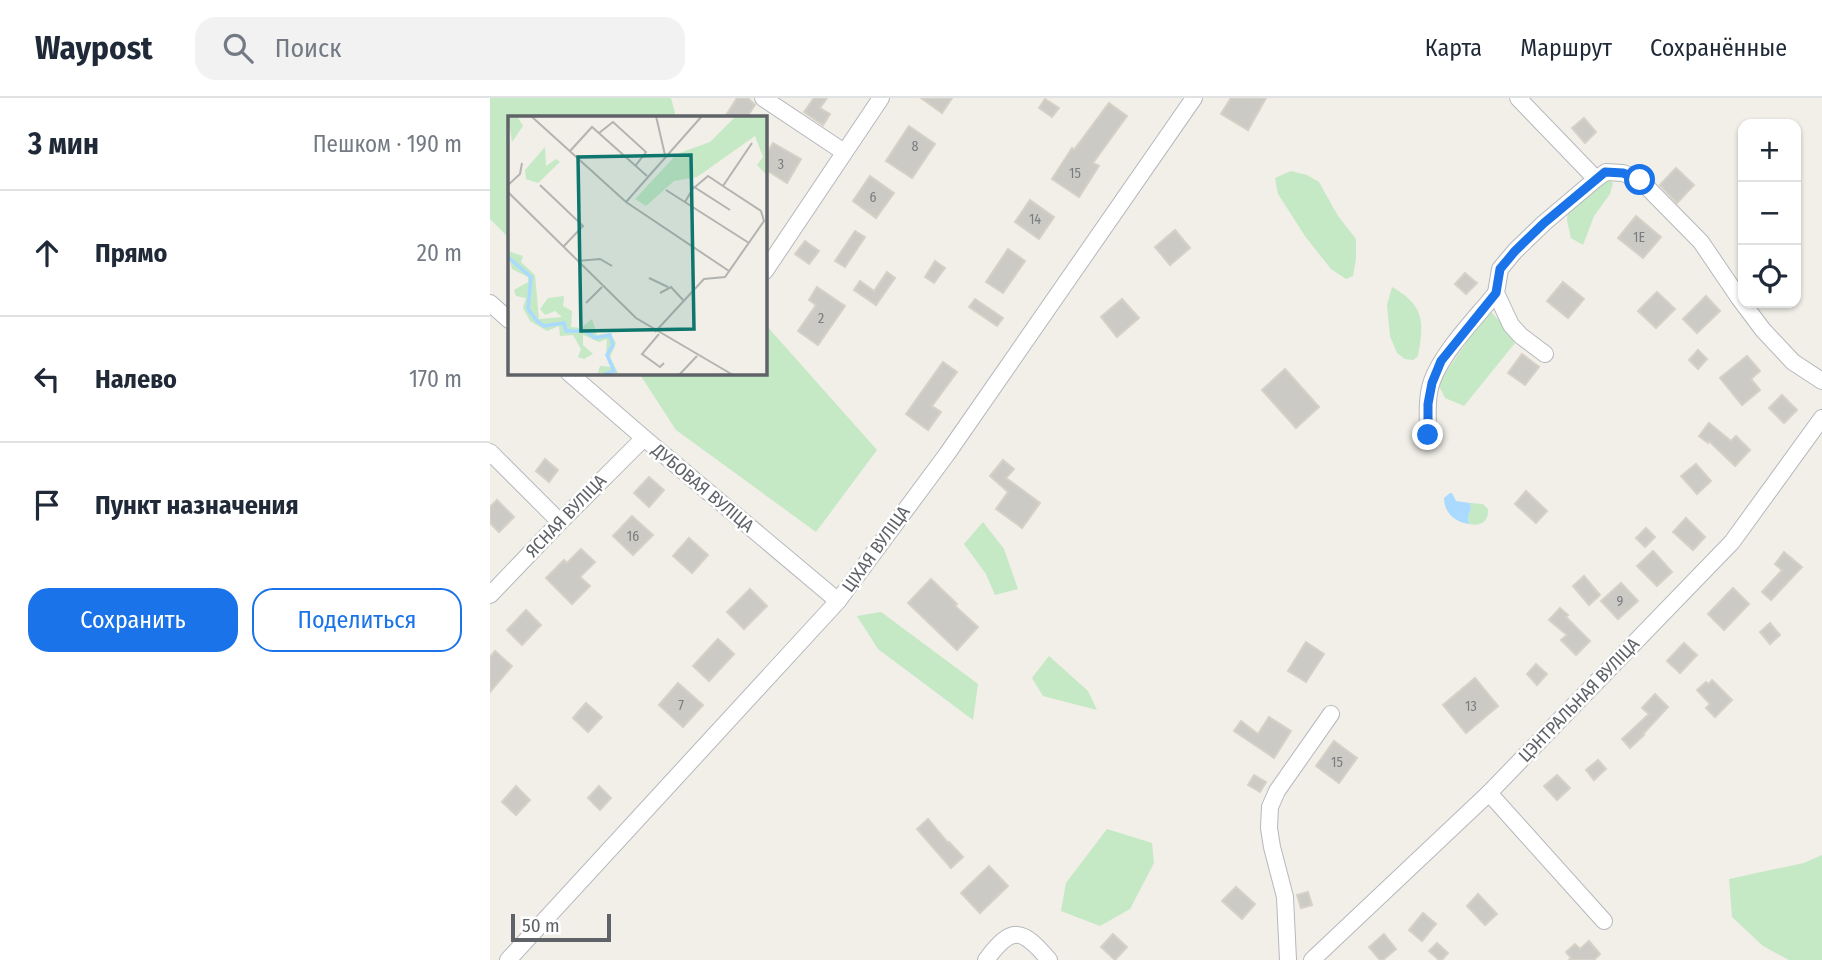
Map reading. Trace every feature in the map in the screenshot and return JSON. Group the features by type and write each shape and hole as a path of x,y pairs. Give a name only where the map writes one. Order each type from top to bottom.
{"street":[{"path":"763,98 844,152"},
{"path":"766,269 881,98"},
{"name":"ЦІХАЯ ВУЛІЦА","path":"508,960 838,601 947,453 1194,98"},
{"path":"1518,98 1596,179"},
{"path":"1428,435 1428,404 1432,383 1441,361 1496,293 1500,269 1544,223 1605,172 1623,173 1640,180 1701,242 1763,330 1793,362 1822,381"},
{"path":"1496,293 1511,325 1545,354"},
{"path":"490,303 508,319"},
{"name":"ДУБОВАЯ ВУЛІЦА","path":"570,374 838,601"},
{"name":"ЦЭНТРАЛЬНАЯ ВУЛІЦА","path":"1312,960 1489,793 1732,542 1822,418"},
{"name":"ЯСНАЯ ВУЛІЦА","path":"490,595 643,438"},
{"path":"490,452 559,522"},
{"path":"1288,960 1285,897 1272,847 1270,807 1277,791 1331,714"},
{"path":"1489,793 1604,921"},
{"path":"986,960 1004,938 1016,934 1034,943 1049,960"}],"green space":[{"path":"490,98 671,98 676,116 508,116 508,237 490,219"},
{"path":"1291,171 1307,175 1319,182 1338,216 1356,239 1353,276 1346,279 1331,269 1305,236 1278,194 1275,178"},
{"path":"1607,179 1613,183 1610,194 1594,216 1583,245 1571,238 1567,220 1569,205"},
{"path":"1392,287 1411,301 1420,316 1420,344 1418,356 1413,360 1405,359 1397,353 1390,336 1387,305"},
{"path":"1491,312 1515,343 1464,406 1445,398 1438,384 1475,330"},
{"path":"766,325 877,450 816,532 676,430 640,374 766,374"},
{"path":"1470,503 1483,504 1488,509 1487,517 1477,525 1469,524"},
{"path":"983,522 1004,549 1018,589 995,595 986,574 964,544"},
{"path":"881,612 978,684 973,720 878,649 857,616"},
{"path":"1049,656 1088,691 1097,710 1043,696 1032,678"},
{"path":"1107,829 1152,843 1154,863 1130,909 1100,926 1061,911 1066,883"},
{"path":"1822,855 1822,960 1789,960 1763,946 1732,917 1729,879 1804,863"}],"water":[{"path":"1450,493 1456,501 1470,503 1469,524 1455,519 1448,512 1444,498"}],"building":[{"path":"737,98 748,98 755,105 748,116 726,116"},
{"path":"814,98 827,98 820,108 830,114 823,125 804,112"},
{"path":"921,98 952,98 942,113"},
{"path":"1231,98 1266,98 1248,130 1221,114"},
{"path":"1045,99 1059,108 1052,117 1039,108"},
{"path":"1109,103 1127,116 1093,163 1099,166 1079,197 1052,179 1072,148 1074,150"},
{"path":"1584,118 1596,132 1585,143 1572,128"},
{"path":"909,126 935,144 912,178 886,161"},
{"path":"773,143 801,159 787,183 766,170 766,155"},
{"path":"1676,168 1694,185 1677,203 1660,185"},
{"path":"870,176 894,193 876,218 853,201"},
{"path":"1030,200 1054,217 1039,239 1015,222"},
{"path":"1636,216 1661,237 1643,258 1618,238"},
{"path":"1175,230 1190,248 1170,265 1155,247"},
{"path":"855,231 865,237 845,267 835,261"},
{"path":"805,241 819,251 809,264 795,254"},
{"path":"1008,249 1025,261 1003,293 986,282"},
{"path":"935,261 945,268 934,283 925,277"},
{"path":"887,272 895,278 876,305 854,290 860,281 874,291"},
{"path":"1465,273 1477,283 1466,294 1455,284"},
{"path":"1563,282 1584,299 1568,318 1547,301"},
{"path":"817,287 845,306 818,345 798,331 816,305 809,300"},
{"path":"1657,292 1675,309 1656,328 1638,311"},
{"path":"1706,296 1720,311 1697,333 1683,319"},
{"path":"975,299 1003,318 997,326 969,307"},
{"path":"1122,299 1139,318 1117,337 1101,317"},
{"path":"1698,350 1707,359 1698,369 1689,360"},
{"path":"1522,354 1539,367 1525,385 1508,373"},
{"path":"1747,356 1760,371 1751,379 1760,390 1742,405 1720,378"},
{"path":"943,362 957,372 932,406 941,412 928,430 906,414"},
{"path":"1285,369 1319,407 1296,428 1262,390"},
{"path":"1782,395 1797,410 1784,423 1769,408"},
{"path":"1709,423 1731,441 1736,436 1750,450 1735,466 1709,441 1708,443 1699,436"},
{"path":"545,459 558,470 549,482 536,471"},
{"path":"1003,460 1014,469 1006,478 1040,503 1022,528 996,509 1008,492 990,476"},
{"path":"1696,464 1711,481 1697,494 1681,476"},
{"path":"649,477 664,490 649,507 634,493"},
{"path":"1526,491 1547,511 1536,523 1515,504"},
{"path":"497,500 514,517 499,532 490,523 490,507"},
{"path":"632,516 653,535 633,555 613,536"},
{"path":"1686,518 1705,537 1693,550 1673,532"},
{"path":"1646,528 1655,537 1645,547 1636,538"},
{"path":"689,538 708,555 692,573 673,556"},
{"path":"581,549 595,562 580,577 590,586 572,604 546,578 564,560 567,563"},
{"path":"1653,551 1672,572 1657,586 1637,566"},
{"path":"1784,552 1802,567 1771,600 1762,592 1782,570 1775,564"},
{"path":"1584,576 1600,595 1589,605 1573,586"},
{"path":"931,579 978,627 957,650 908,603"},
{"path":"1621,583 1638,601 1618,619 1601,601"},
{"path":"1733,588 1749,604 1724,630 1708,614"},
{"path":"750,589 767,606 744,629 727,612"},
{"path":"1560,608 1590,641 1576,655 1561,640 1567,635 1549,620"},
{"path":"526,610 541,625 522,645 507,630"},
{"path":"1770,623 1780,635 1770,644 1760,632"},
{"path":"718,639 734,654 709,681 693,666"},
{"path":"1306,642 1324,654 1306,682 1288,671"},
{"path":"1684,643 1697,655 1680,673 1667,661"},
{"path":"495,651 512,666 490,692 490,657"},
{"path":"1536,664 1547,674 1537,685 1527,674"},
{"path":"1475,678 1498,706 1466,733 1443,705"},
{"path":"1712,680 1732,700 1715,717 1706,708 1710,704 1697,690"},
{"path":"678,683 703,705 683,727 659,705"},
{"path":"1655,694 1668,707 1630,748 1622,739 1649,714 1642,708"},
{"path":"586,703 602,717 588,732 573,718"},
{"path":"1269,717 1291,731 1274,758 1234,731 1241,721 1258,734"},
{"path":"1334,741 1357,758 1339,783 1316,766"},
{"path":"1598,760 1606,769 1594,780 1586,770"},
{"path":"1254,775 1266,782 1260,792 1248,785"},
{"path":"1557,775 1570,788 1557,800 1544,786"},
{"path":"516,786 530,800 516,815 502,802"},
{"path":"599,786 611,798 600,810 588,798"},
{"path":"928,819 963,857 951,868 917,829"},
{"path":"989,866 1008,886 980,913 961,893"},
{"path":"1236,887 1255,904 1242,919 1222,901"},
{"path":"1308,892 1312,905 1301,908 1297,895"},
{"path":"1478,894 1497,914 1485,925 1467,906"},
{"path":"1423,913 1436,924 1422,941 1409,930"},
{"path":"1113,934 1127,947 1115,960 1101,947"},
{"path":"1384,934 1396,949 1380,960 1369,947"},
{"path":"1589,941 1600,954 1594,960 1569,960 1571,958 1566,952 1575,944 1580,949"},
{"path":"1437,943 1448,953 1442,960 1429,951"}],"route":[{"path":"1428,435 1428,404 1432,383 1441,361 1496,293 1500,269 1544,223 1605,172 1623,173 1640,180"}]}
